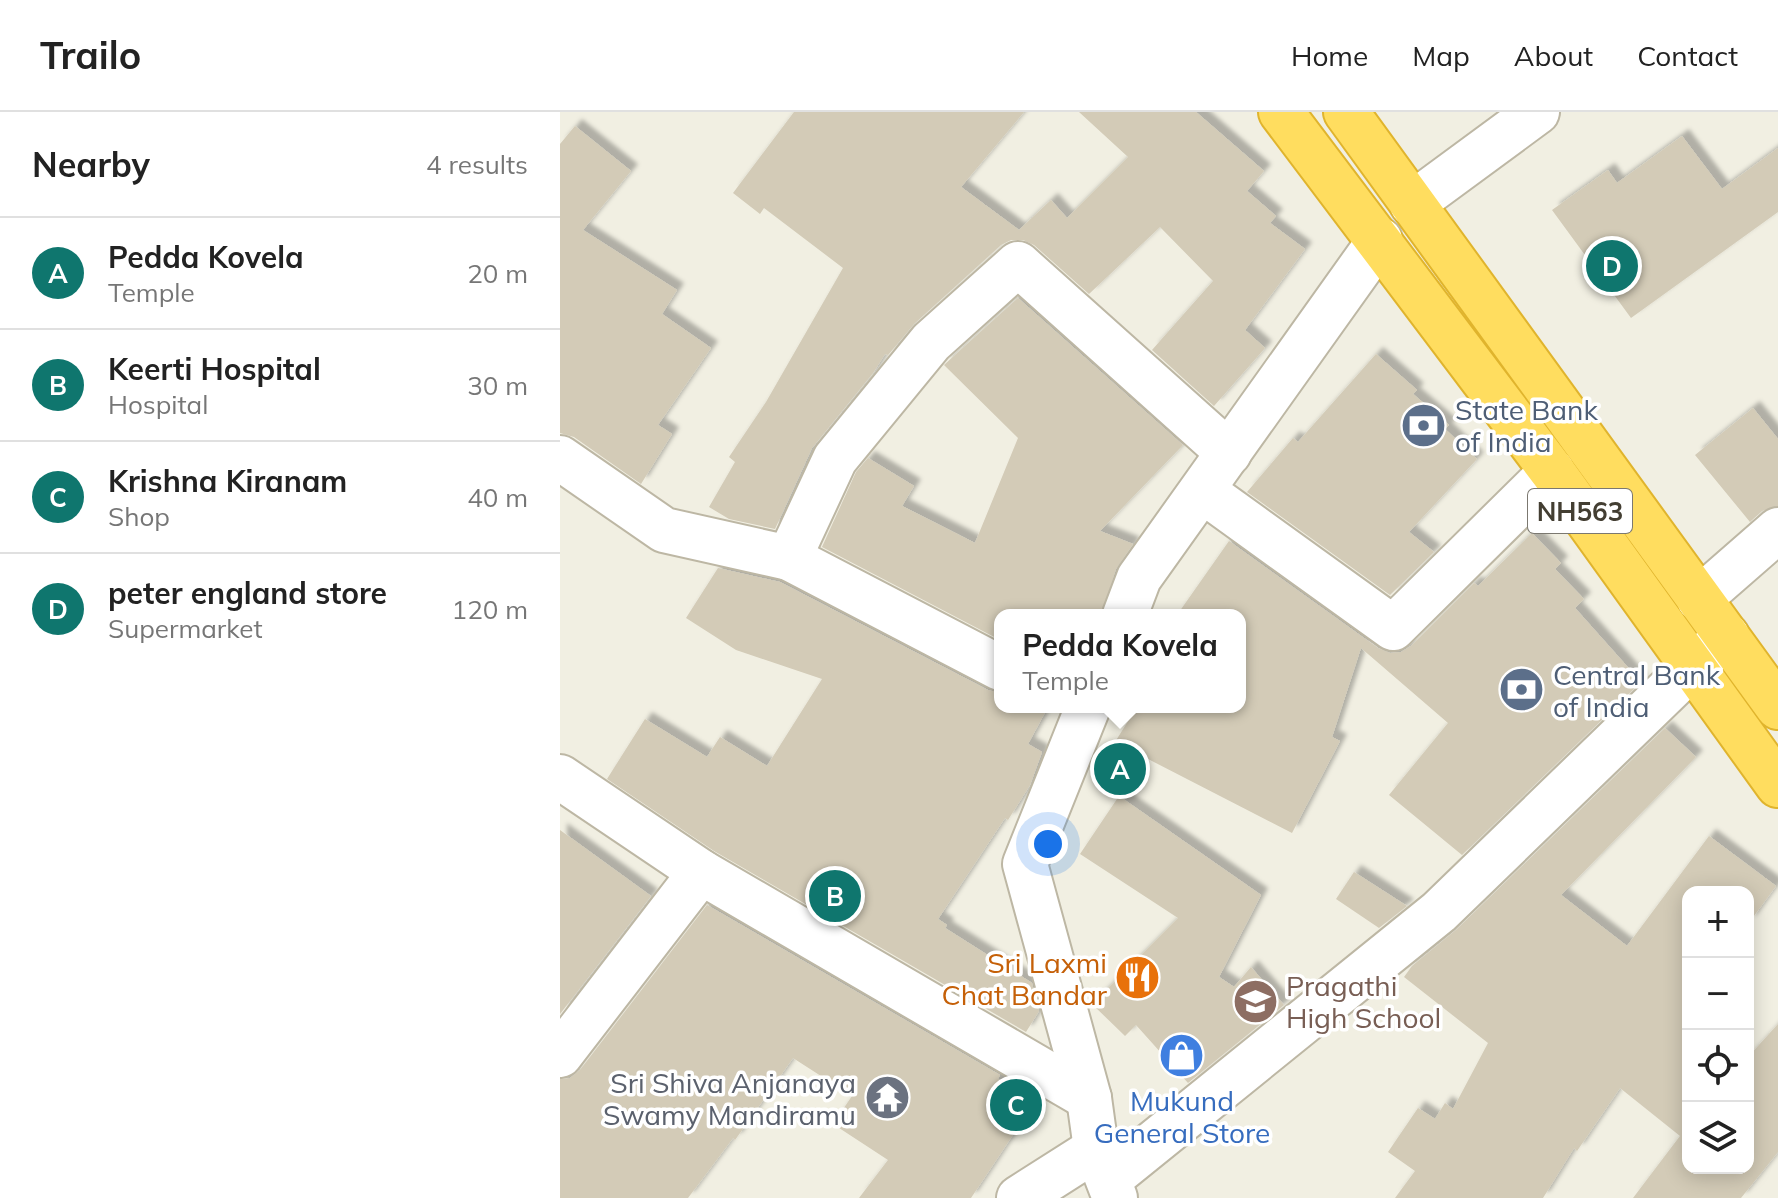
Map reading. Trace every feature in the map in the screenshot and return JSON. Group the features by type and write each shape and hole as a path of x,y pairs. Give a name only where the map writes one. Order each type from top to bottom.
{"highway":[{"name":"NH563","path":"1281,112 1552,471 1778,785"},
{"name":"NH563","path":"1346,112 1778,707"}],"street":[{"path":"1412,204 1537,112"},
{"path":"1127,609 1139,578 1380,240"},
{"path":"789,558 835,459 931,342 1018,264 1229,453"},
{"path":"560,458 664,530 789,558 994,665"},
{"path":"1203,491 1393,628 1552,471"},
{"path":"1699,599 1778,530"},
{"path":"1019,1198 1107,1175 1439,912 1727,636"},
{"path":"1082,713 1025,864 1107,1175"},
{"path":"560,777 701,872 1089,1098"},
{"path":"560,1055 701,872"}],"building":[{"path":"794,112 1024,112 961,187 1019,230 1051,200 1067,218 1128,157 1079,112 1196,112 1264,171 1247,191 1276,216 1270,223 1305,249 1245,330 1265,348 1214,406 1152,350 1213,281 1160,227 1089,294 1034,245 1023,240 1011,240 1001,245 914,324 888,355 885,354 812,448 775,529 729,519 709,507 735,462 729,457 766,402 843,268 764,208 760,214 733,193"},
{"path":"575,126 631,171 583,230 677,290 662,314 711,348 658,425 672,434 641,484 574,437 560,433 560,144"},
{"path":"1682,136 1722,189 1778,148 1778,212 1631,318 1552,210 1608,170 1617,183"},
{"path":"1018,298 1183,445 1100,531 1133,544 1116,569 1103,609 994,609 994,637 822,547 856,472 868,458 914,486 902,506 975,543 1018,438 944,365"},
{"path":"1376,354 1417,390 1413,394 1449,425 1445,429 1477,459 1409,532 1434,552 1390,595 1247,492 1293,438 1298,442"},
{"path":"1753,408 1778,439 1778,506 1762,511 1750,522 1695,455"},
{"path":"1532,533 1561,563 1555,569 1584,599 1575,608 1641,682 1462,855 1389,795 1448,723 1361,648 1332,737 1340,741 1292,833 1115,742 1133,713 1246,713 1246,609 1181,609 1229,541 1378,648 1390,653 1401,652 1411,646 1474,583 1478,586"},
{"path":"718,568 780,582 994,692 994,713 1045,713 1028,744 1042,752 1030,785 938,919 947,925 945,928 1032,983 1039,1011 1026,1032 714,851 607,779 645,719 707,757 720,737 767,766 822,679 736,650 686,618"},
{"path":"1665,728 1696,757 1561,895 1627,946 1709,836 1776,886 1754,916 1754,886 1682,886 1682,1174 1754,1174 1754,1050 1778,1024 1778,1152 1741,1198 1633,1198 1680,1136 1620,1088 1577,1151 1574,1148 1543,1198 1395,1198 1415,1171 1388,1152 1418,1108 1435,1119 1445,1103 1453,1109 1488,1043 1404,977 1412,966 1456,930"},
{"path":"1119,796 1261,895 1219,977 1234,987 1251,967 1284,1005 1188,1083 1136,1025 1125,1036 1092,1004 1178,918 1080,854"},
{"path":"560,830 651,896 560,1014"},
{"path":"1354,872 1407,906 1379,928 1336,899"},
{"path":"707,905 1000,1075 998,1079 1034,1103 971,1198 859,1198 888,1160 833,1124 852,1096 793,1058 735,1140 733,1138 688,1198 560,1198 560,1079 570,1078 580,1070"}],"place":[{"name":"peter england store","path":"1612,266"},
{"name":"State Bank of India","path":"1424,425"},
{"name":"Central Bank of India","path":"1522,690"},
{"name":"Pedda Kovela","path":"1120,769"},
{"name":"Keerti Hospital","path":"835,896"},
{"name":"Sri Laxmi Chat Bandar","path":"1138,978"},
{"name":"Pragathi High School","path":"1255,1001"},
{"name":"Mukund General Store","path":"1182,1055"},
{"name":"Sri Shiva Anjanaya Swamy Mandiramu","path":"887,1098"},
{"name":"Krishna Kiranam","path":"1016,1105"}]}
